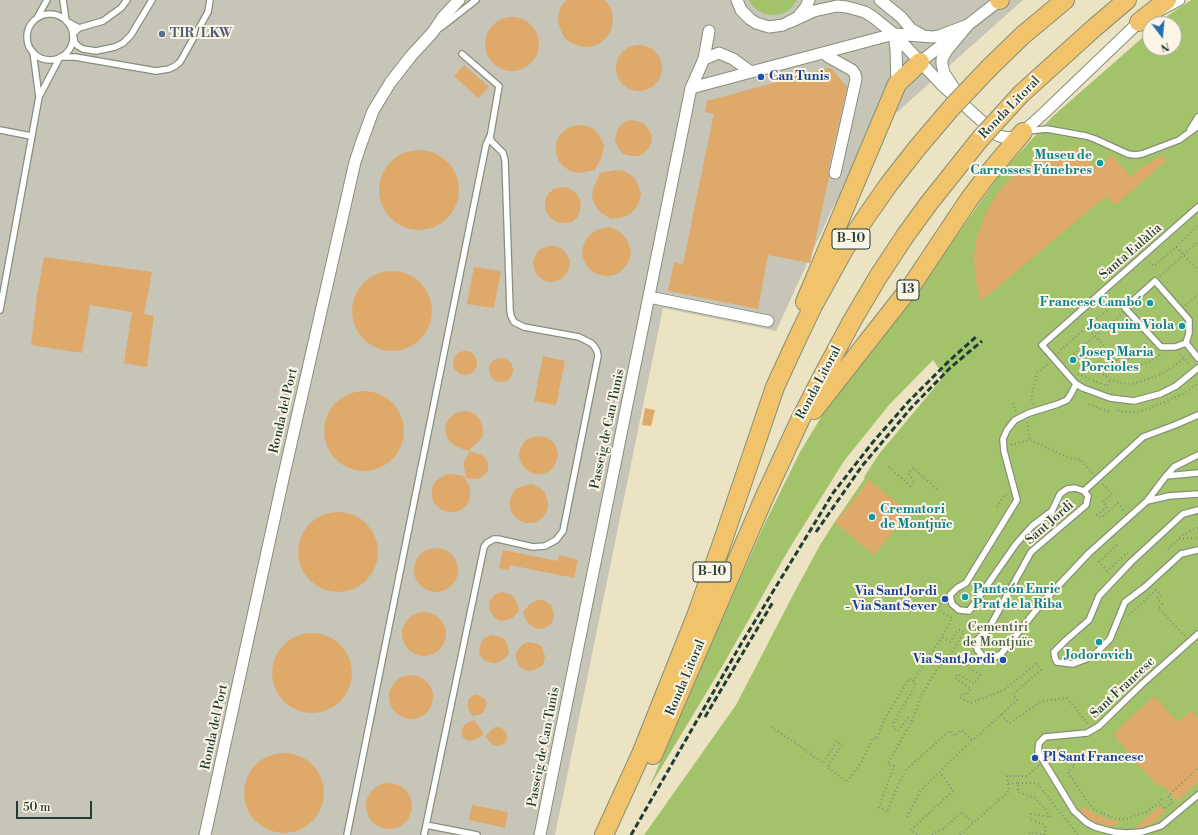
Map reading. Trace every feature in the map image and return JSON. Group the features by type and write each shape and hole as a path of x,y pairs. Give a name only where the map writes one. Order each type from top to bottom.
{"highway":[{"path":"1023,35 1057,0"},
{"name":"Ronda Litoral","path":"618,835 722,543 775,387 813,306 846,248 889,184 918,147 952,107 990,67 1023,35 1065,0"},
{"name":"Ronda Litoral","path":"604,835 646,756 788,446 823,375 852,321 878,278 929,203 980,139 1021,94 1049,68 1120,6 1130,0"},
{"path":"1139,22 1167,0"},
{"path":"775,387 813,280 897,84 920,62"},
{"name":"13","path":"788,446 820,401 912,285 968,201 988,174 1023,132"}],"street":[{"path":"446,19 459,0"},
{"path":"446,19 468,0"},
{"path":"736,0 741,10 750,19 756,23 769,27 790,22 814,11 837,6 865,12 894,34 943,86 997,135 1003,138 1010,138 1023,132 1139,22 1179,0"},
{"path":"790,22 798,17 809,0"},
{"path":"880,0 901,17 911,29 926,37"},
{"path":"920,62 1000,0"},
{"name":"Ronda del Port","path":"205,835 283,479 355,162 366,128 373,111 382,96 400,71 446,19"},
{"path":"691,88 894,34 926,37 939,36 968,25"},
{"path":"968,25 944,55 942,69 945,76 973,113"},
{"name":"Passeig de Can Tunis","path":"540,835 650,297 691,88 704,59 709,31"},
{"path":"894,34 897,84"},
{"path":"826,52 827,56 852,70 856,78 835,173"},
{"path":"704,59 719,53 733,59 751,72"},
{"path":"650,297 768,321"}],"lane":[{"path":"38,18 47,0"},
{"path":"0,310 39,97 60,57 70,48 72,41 71,28 66,21 63,0"},
{"path":"72,34 79,28 103,21 121,8 127,0"},
{"path":"72,34 75,42 83,49 96,51 115,47 123,43 131,35 152,0"},
{"path":"79,28 60,16 52,14 45,15 32,23 28,30 27,38 33,52 39,57 46,59 75,57 156,72 169,69 180,62 208,12 210,0"},
{"path":"446,19 454,0"},
{"path":"446,19 476,0"},
{"path":"33,52 39,97"},
{"path":"347,835 499,86 462,54"},
{"path":"1188,135 1198,116"},
{"path":"1023,132 1047,129 1086,136 1128,154 1135,155 1142,154 1179,140 1188,135 1198,126"},
{"path":"0,130 31,136"},
{"path":"424,835 484,547 490,540 498,539 539,547 551,544 560,535 565,524 597,362 597,351 591,343 579,337 524,327 514,322 511,316 505,160 501,150 492,142 490,134"},
{"name":"Santa Eulàlia","path":"1076,384 1042,345 1198,207"},
{"path":"1155,281 1189,320 1189,333 1186,344 1175,347 1161,347 1125,308 1155,281"},
{"path":"1186,344 1198,358"},
{"path":"1076,384 1110,398 1134,401 1160,394 1176,386 1198,368"},
{"name":"Sant Jordi","path":"1076,384 1067,400 1029,413 1015,420 1007,430 1003,439 1004,451 1017,500 966,583 957,588 950,595 952,604 959,610 969,610 1016,544 1032,526 1052,511 1060,494 1067,489 1075,488 1084,491 1088,496 1086,505 1031,552 988,630 977,640 977,649 982,657 990,659 1001,654 1041,604 1084,558 1147,501 1169,496 1198,494"},
{"path":"1084,491 1143,437 1198,415"},
{"path":"1147,501 1174,467 1198,455"},
{"path":"1166,476 1198,473"},
{"path":"1198,510 1183,514 1131,562 1099,596 1089,620 1054,652 1057,662 1073,664 1094,654 1110,639 1125,602 1181,554 1198,550"},
{"name":"Sant Francesc","path":"1044,761 1038,752 1039,743 1045,737 1088,733 1100,726 1142,684 1198,634"},
{"path":"1044,761 1074,811 1086,822 1095,827 1114,832 1142,832 1161,826 1198,795"},
{"path":"426,825 477,835"}],"path":[{"path":"1149,262 1154,266 1198,225"},
{"path":"1155,281 1198,242"},
{"path":"1176,247 1198,270"},
{"path":"1180,310 1198,295"},
{"path":"1061,355 1059,351 1107,310 1107,301"},
{"path":"1121,314 1074,354 1110,379 1119,383 1130,384 1162,373 1173,367 1184,358"},
{"path":"1086,328 1122,365 1129,367 1138,366 1163,354"},
{"path":"1106,376 1122,365 1148,342 1152,346"},
{"path":"1156,351 1160,356"},
{"path":"1174,352 1180,354 1191,367"},
{"path":"1033,405 1031,399 1037,373 1042,369"},
{"path":"1081,378 1076,373 1107,386 1110,379"},
{"path":"1089,404 1110,412"},
{"path":"1016,411 1022,409"},
{"path":"1118,410 1126,412"},
{"path":"1028,426 1030,440"},
{"path":"1014,444 1030,440 1068,458 1080,459 1088,468"},
{"path":"889,467 910,486 915,481 908,473 913,468 938,490"},
{"path":"1100,482 1112,494 1103,502 1107,506 1098,515 1101,518 1118,503 1122,508"},
{"path":"998,507 1002,498"},
{"path":"1168,549 1183,535 1198,528"},
{"path":"1179,539 1198,538"},
{"path":"1117,545 1099,562 1107,571 1124,556"},
{"path":"1127,616 1156,590 1161,595 1157,598 1162,604 1158,608 1179,631"},
{"path":"913,681 942,637 952,618 943,614 940,608"},
{"path":"942,637 950,642 958,630 962,630 964,632 950,655 937,669 921,696 912,721 888,764 894,766 879,807 887,812 906,770 947,733 950,731 955,736 962,730 972,740"},
{"path":"907,817 921,790 972,740 1017,700 1013,694 1041,670 1036,664 1004,690 970,703 960,697 964,693 967,695 970,689 955,678 958,674 974,684 980,675 950,655"},
{"path":"771,727 823,763 837,741 842,745 827,766 847,782 862,761 873,738 877,739 884,720 909,679 913,681"},
{"path":"912,721 908,718 898,730 893,728 894,722 916,683 913,681"},
{"path":"1001,715 1009,723 1042,701 1067,698 1084,718"},
{"path":"960,835 1009,791 1007,776 1027,776 1059,747 1075,766 1068,772 1086,800 1094,809 1116,819 1127,819 1148,811 1162,799"},
{"path":"1158,803 1164,809 1173,802 1168,796 1198,768"},
{"path":"917,835 911,830 953,791 940,772"},
{"path":"1018,783 1018,792 1035,798 1050,817 1031,814 1030,820 1045,825 1046,828 1044,835 1030,832 1029,835"},
{"path":"1008,784 1036,783 1078,835"},
{"path":"932,835 937,831 942,830 962,812 973,823"}],"shaded area":[{"path":"0,0 1023,0 886,122 832,209 776,331 663,308 555,835 0,835"}],"green space":[{"path":"749,0 797,0 789,10 782,14 773,15 764,14 757,10"},
{"name":"Cementiri de Montjuïc","path":"1191,0 1198,0 1198,835 644,835 736,705 820,545 865,478 864,477 879,454 944,376 933,360 889,405 844,461 789,549 723,665 649,788 691,689 765,523 800,452 832,399 897,316 1002,172 1052,117 1142,38 1142,56 1182,56 1182,16 1168,16"}],"building":[{"path":"567,0 605,0 612,11 613,21 611,30 606,38 599,44 590,47 571,43 564,37 558,20 559,11"},
{"path":"507,17 517,17 527,21 535,29 539,39 539,49 535,59 527,67 517,71 507,71 497,67 489,59 485,49 485,39 489,29 497,21"},
{"path":"639,45 652,49 658,55 662,68 658,81 652,87 639,91 626,87 620,81 616,68 620,55 626,49"},
{"path":"464,65 489,87 478,98 454,76"},
{"path":"828,68 832,69 847,87 828,171 829,177 810,263 768,255 758,309 668,291 674,262 683,264 714,114 705,112 707,101"},
{"path":"631,120 643,123 650,132 652,138 648,149 639,156 622,153 615,140 620,126"},
{"path":"580,125 594,129 604,145 602,156 595,170 578,173 570,171 558,160 556,144 559,136 565,130 572,126"},
{"path":"1079,149 1096,169 1112,155 1130,177 1161,155 1166,161 1115,205 1106,196 981,301 975,273 974,259 976,239 991,203 1002,187 1015,174 1033,162 1047,155 1067,150"},
{"path":"411,150 427,150 448,161 459,182 459,198 448,219 427,230 411,230 397,224 390,219 385,212 379,198 379,182 385,168 390,161 397,156"},
{"path":"617,170 624,171 636,180 641,194 636,208 630,214 624,217 611,219 600,212 595,205 592,198 593,189 600,173"},
{"path":"560,187 566,187 572,190 576,193 581,202 578,216 572,222 557,222 548,215 545,210 546,198 549,193"},
{"path":"610,227 621,233 626,238 631,252 626,266 620,272 614,275 605,276 590,270 582,255 586,239 592,233 599,229"},
{"path":"549,246 561,248 570,260 569,269 566,274 557,281 551,282 545,281 536,274 533,262 538,251"},
{"path":"44,257 152,272 144,314 154,316 147,367 124,363 132,312 90,305 82,353 31,345 37,295"},
{"path":"474,267 501,271 494,308 467,304"},
{"path":"384,271 400,271 421,282 432,303 432,319 421,340 400,351 384,351 370,345 363,340 358,333 352,319 352,303 358,289 363,282 370,277"},
{"path":"465,351 474,354 477,363 474,372 465,375 456,372 453,363 456,354"},
{"path":"543,356 565,361 556,405 534,401"},
{"path":"501,358 510,361 513,370 510,379 501,382 492,379 489,370 492,361"},
{"path":"356,391 372,391 393,402 404,423 404,439 393,460 372,471 356,471 342,465 335,460 330,453 324,439 324,423 330,409 335,402 342,397"},
{"path":"645,408 655,410 651,426 642,425"},
{"path":"465,411 476,415 480,420 483,431 482,437 468,451 455,446 450,442 445,430 446,424 454,414"},
{"path":"539,436 551,440 555,444 558,456 553,468 548,472 533,474 521,463 519,456 520,450 527,439"},
{"path":"470,451 482,455 488,463 488,471 478,479 466,478 464,462"},
{"path":"452,474 464,476 470,488 470,494 469,501 466,506 455,512 448,512 442,510 433,501 432,488 435,482 440,478 445,475"},
{"name":"Crematori de Montjuïc","path":"869,480 909,512 874,555 835,523"},
{"path":"532,484 545,493 548,505 547,511 543,517 533,523 526,523 520,521 511,512 510,499 517,488"},
{"path":"330,512 346,512 367,523 378,544 378,560 367,581 346,592 330,592 316,586 309,581 304,574 298,560 298,544 304,530 309,523 316,518"},
{"path":"432,548 440,548 445,549 452,554 457,561 457,579 452,586 445,591 432,592 424,589 417,582 414,574 414,566 417,558 424,551"},
{"path":"503,550 558,561 559,555 578,560 574,578 510,565 509,570 499,568"},
{"path":"502,592 510,594 514,597 519,611 512,618 502,621 494,617 489,609 490,600 497,593"},
{"path":"538,600 543,600 551,605 554,614 552,623 544,628 537,629 527,622 523,612 530,604"},
{"path":"420,612 428,612 433,613 440,618 445,625 445,643 440,650 433,655 420,656 412,653 405,646 402,638 402,630 405,622 412,615"},
{"path":"304,633 320,633 341,644 352,665 352,681 341,702 320,713 304,713 290,707 283,702 278,695 272,681 272,665 278,651 283,644 290,639"},
{"path":"492,635 501,637 507,644 509,654 498,663 484,660 479,652 481,642 484,638"},
{"path":"529,642 538,644 542,647 545,656 543,665 530,671 521,668 515,654 521,646"},
{"path":"407,675 415,675 420,676 427,681 432,688 432,706 427,713 420,718 407,719 399,716 392,709 389,701 389,693 392,685 399,678"},
{"path":"474,695 484,698 487,703 484,712 473,716 468,709 468,702"},
{"path":"1154,696 1178,722 1191,711 1198,718 1198,782 1177,801 1162,784 1159,787 1135,762 1136,761 1113,734"},
{"path":"474,720 484,734 475,740 469,741 462,736 462,729 465,724"},
{"path":"495,727 502,728 507,735 504,744 499,746 493,745 485,736"},
{"path":"276,753 292,753 313,764 324,785 324,801 313,822 292,833 276,833 262,827 255,822 250,815 244,801 244,785 250,771 255,764 262,759"},
{"path":"389,783 402,787 408,793 412,806 408,819 402,825 389,829 376,825 370,819 366,806 370,793 376,787"},
{"path":"472,805 508,812 505,828 469,820"},
{"path":"1160,806 1165,812 1154,822 1141,828 1134,828"},
{"path":"1085,807 1097,815 1109,820 1120,821 1113,827 1097,823 1088,819 1080,811"}],"railway":[{"path":"631,835 741,644 833,493 873,442 909,401 949,361 977,336"},
{"path":"816,532 862,466 911,408 950,368 982,341"},
{"path":"705,717 773,602"}],"place":[{"name":"TIR / LKW","path":"162,34"},
{"name":"Can Tunis","path":"761,77"},
{"name":"Museu de Carrosses Fúnebres","path":"1100,163"},
{"name":"Francesc Cambó","path":"1150,303"},
{"name":"Joaquim Viola","path":"1182,326"},
{"name":"Josep Maria Porcioles","path":"1073,360"},
{"name":"Crematori de Montjuïc","path":"872,517"},
{"name":"Panteón Enric Prat de la Riba","path":"965,597"},
{"name":"Via Sant Jordi - Via Sant Sever","path":"945,599"},
{"name":"Jodorovich","path":"1099,642"},
{"name":"Via Sant Jordi","path":"1003,660"},
{"name":"Pl Sant Francesc","path":"1035,758"}]}
